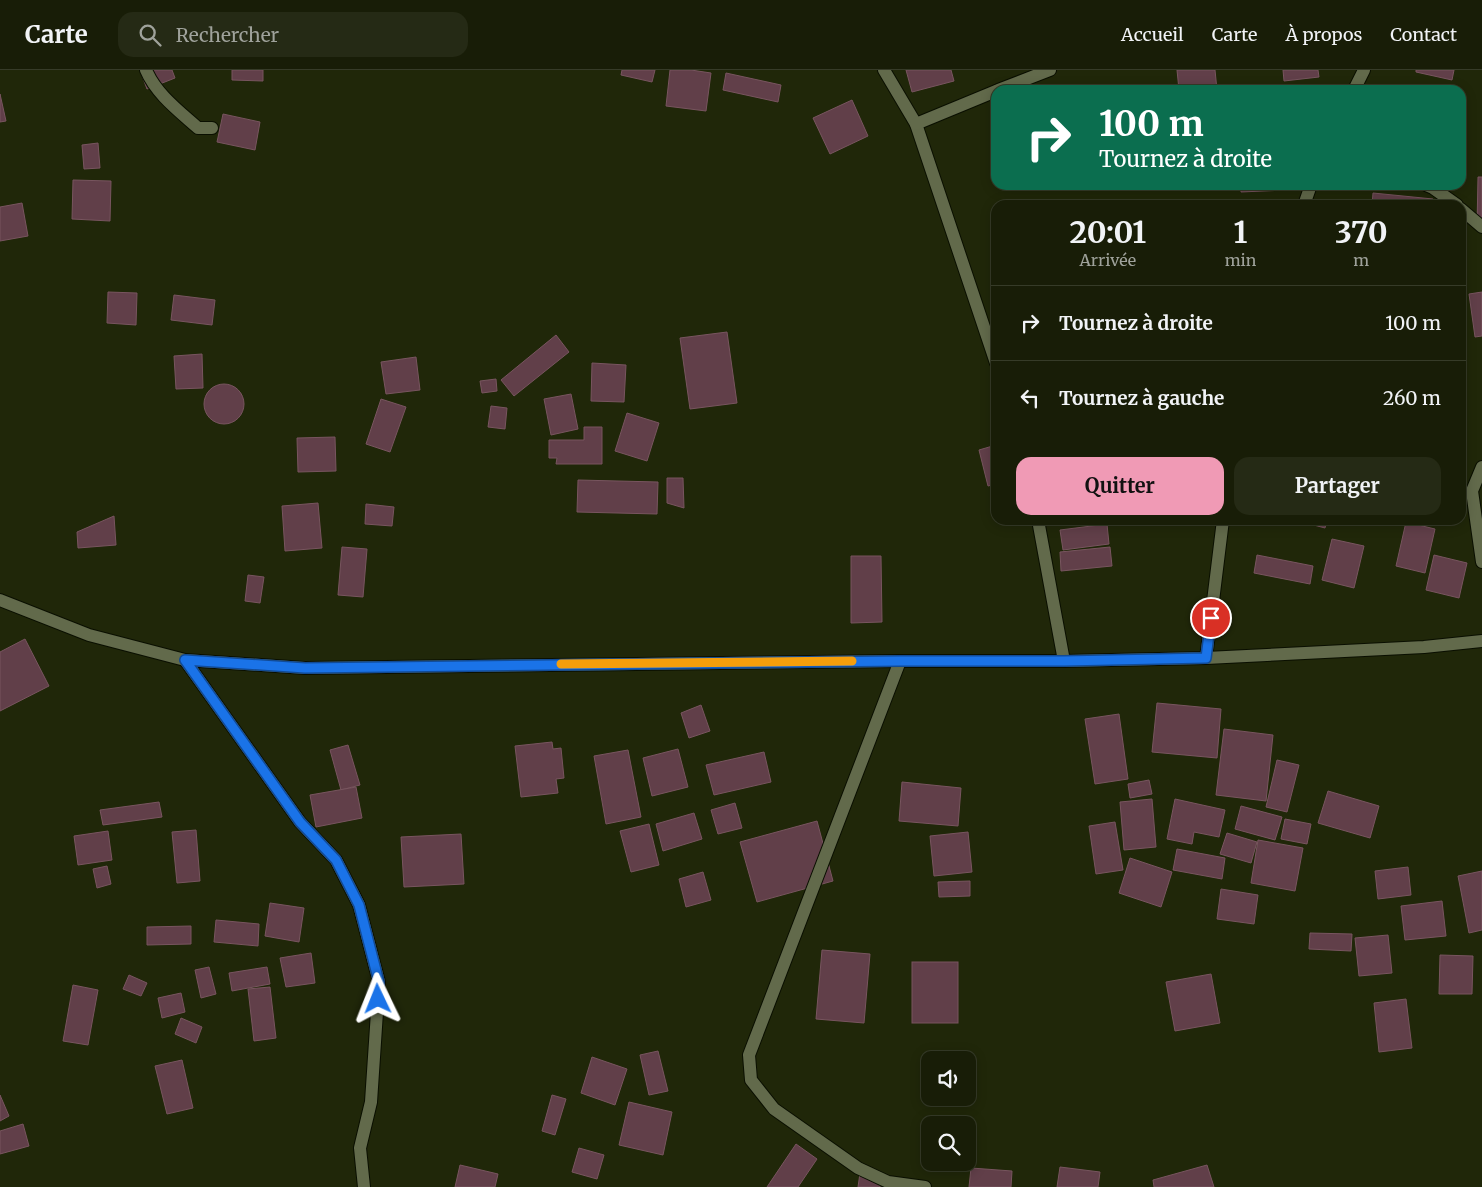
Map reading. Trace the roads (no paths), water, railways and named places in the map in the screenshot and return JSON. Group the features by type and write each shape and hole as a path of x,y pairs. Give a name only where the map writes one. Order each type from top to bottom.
{"street":[{"path":"146,70 151,82 190,122 198,128 212,128"},
{"path":"884,70 916,124 991,348"},
{"path":"1010,85 1050,70"},
{"path":"1356,85 1364,70"},
{"path":"916,124 991,93"},
{"path":"1436,190 1450,200"},
{"path":"1466,213 1482,227"},
{"path":"1482,467 1472,491 1482,562"},
{"path":"1039,525 1064,661"},
{"path":"1206,658 1222,525"},
{"path":"0,600 89,636 185,660 305,668 1206,658 1424,647 1482,641"},
{"path":"185,660 300,822 336,860 359,905 379,982 371,1102 360,1148 364,1187"},
{"path":"900,661 749,1055 751,1080 774,1109 858,1168 888,1182 925,1187"}]}
